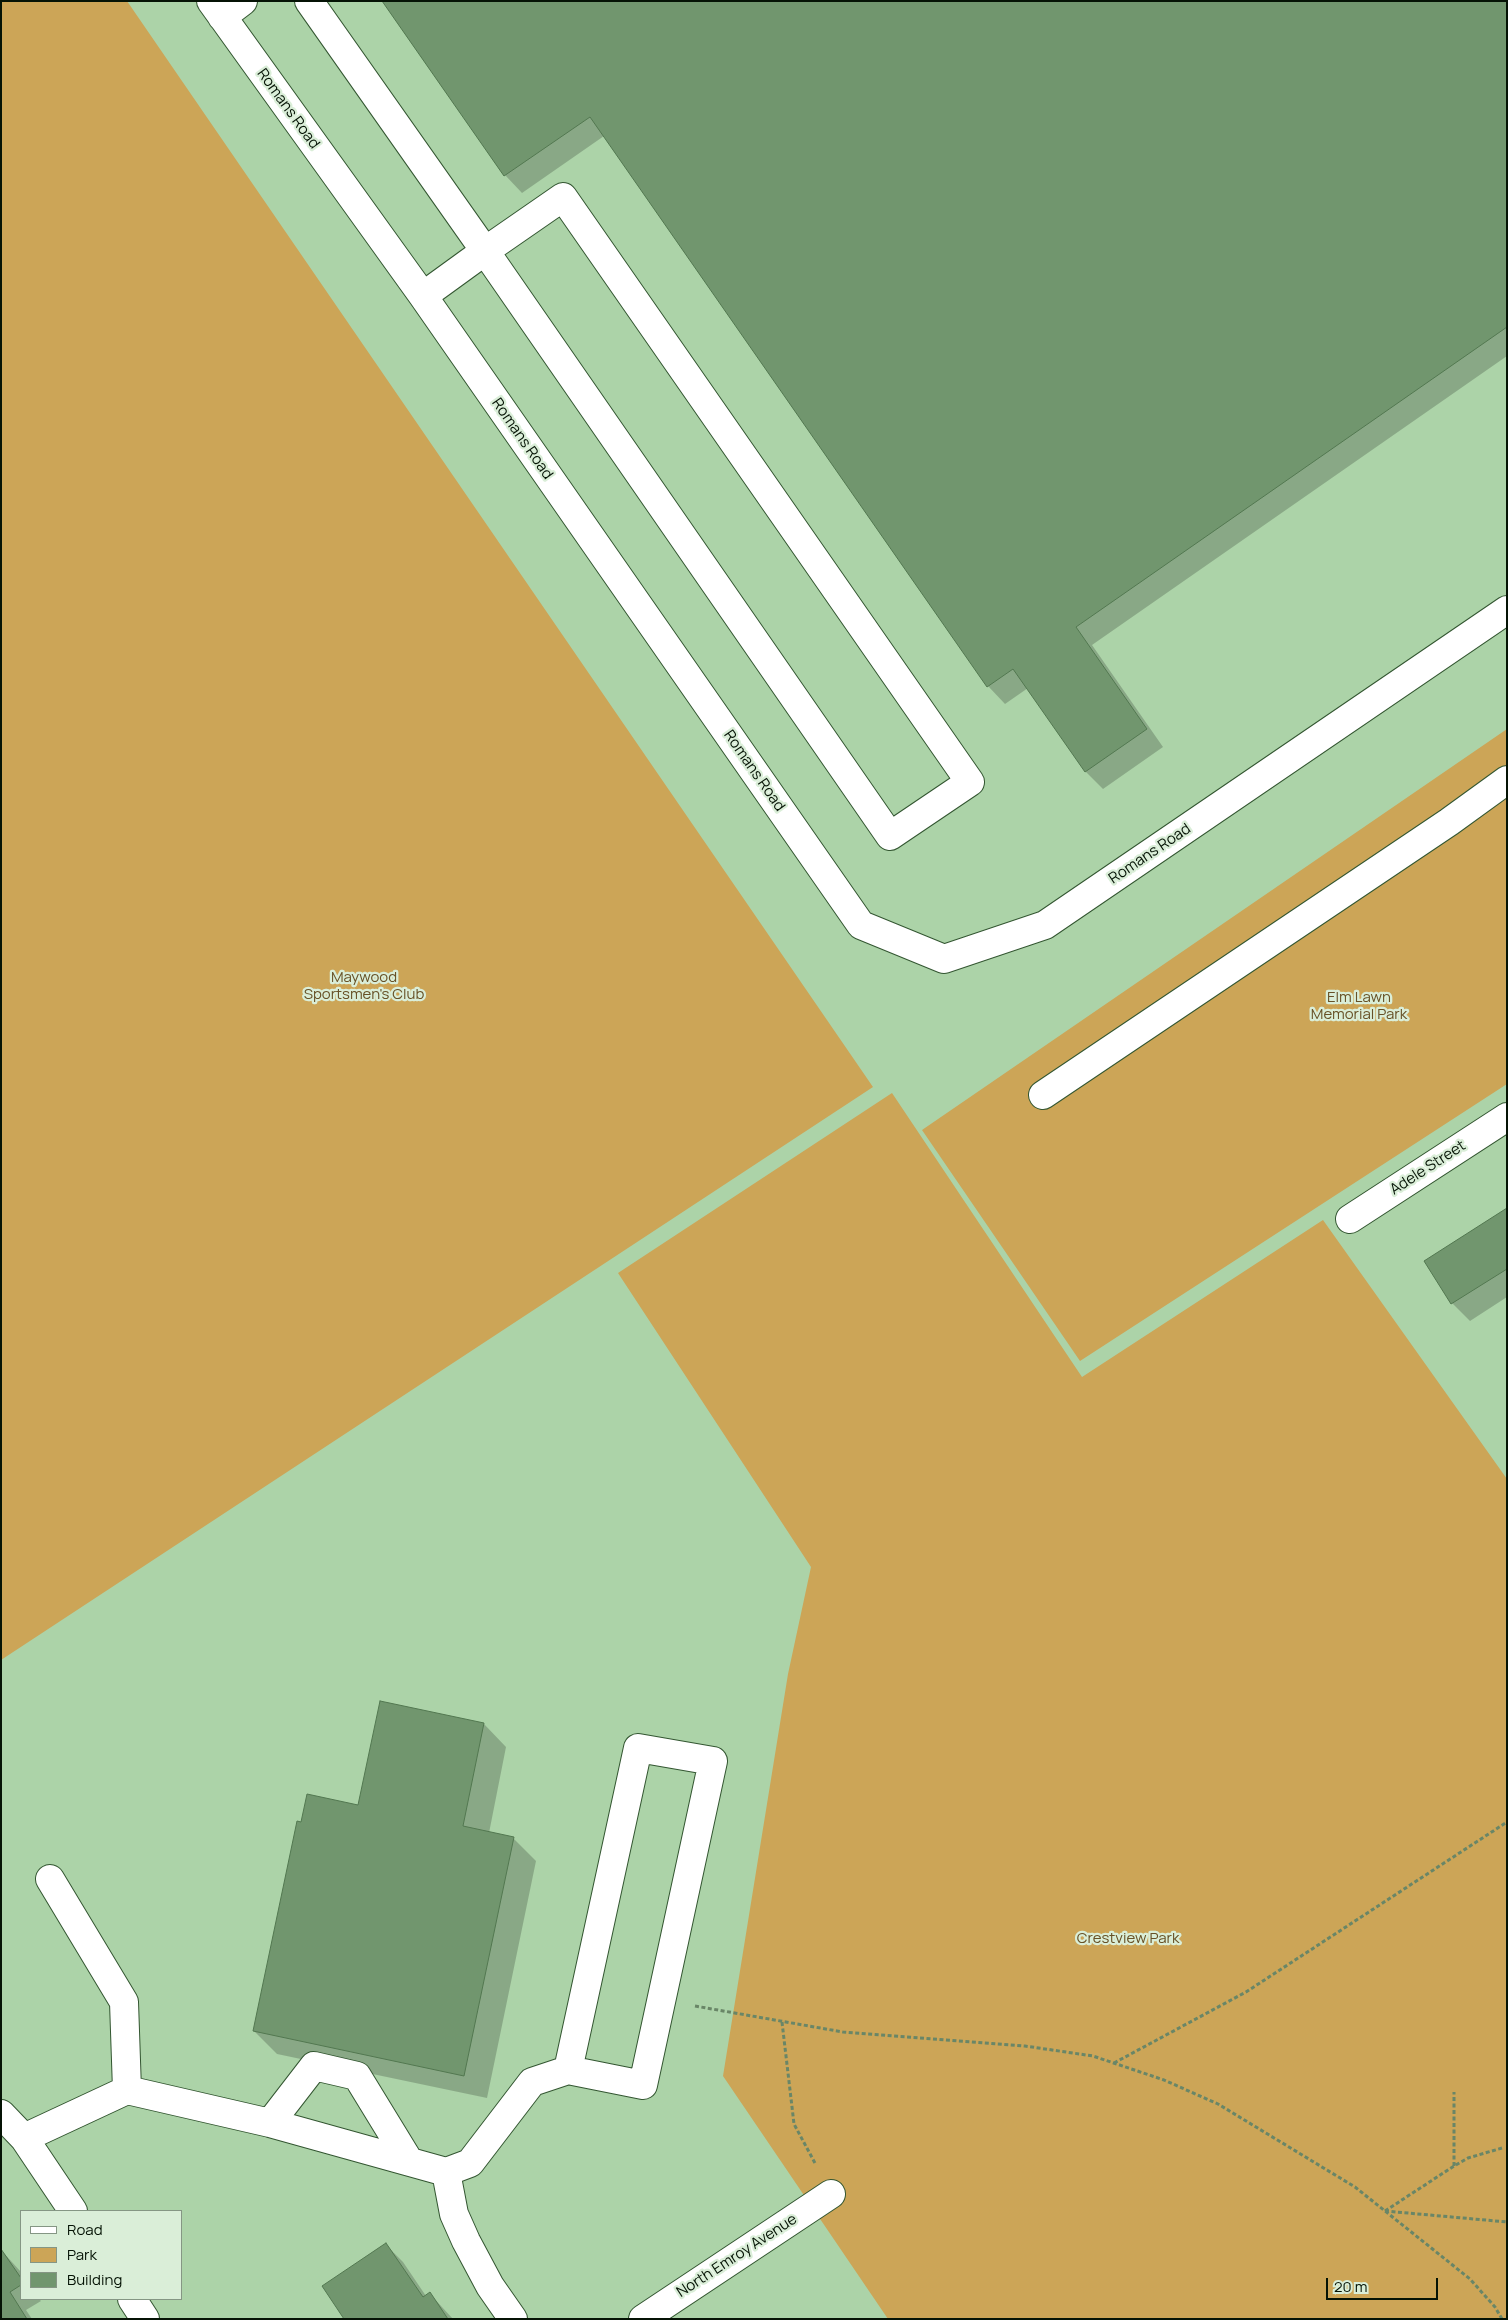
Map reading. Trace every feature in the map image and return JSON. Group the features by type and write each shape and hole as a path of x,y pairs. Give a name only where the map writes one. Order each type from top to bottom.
{"street":[{"path":"309,1 485,251 890,836 970,782 563,197 485,251 423,296"},
{"name":"Romans Road","path":"225,6 423,296 861,926 944,959 1045,925 1507,610"},
{"path":"1043,1095 1449,822 1507,780"},
{"name":"Adele Street","path":"1350,1219 1507,1117"},
{"path":"24,2138 127,2090 270,2123 446,2172 470,2163 532,2082 568,2070 643,2085 713,1760 638,1748 568,2070"},
{"path":"50,1879 124,2002 127,2090"},
{"path":"270,2123 314,2066 357,2076 409,2162"},
{"path":"1,2114 24,2138 72,2210"},
{"path":"446,2172 454,2214 466,2241 490,2286 513,2319"},
{"name":"North Emroy Avenue","path":"643,2319 831,2194"},
{"path":"133,2300 145,2319"}],"path":[{"path":"1114,2062 1246,1992 1507,1822"},
{"path":"662,2001 843,2032 1025,2046 1093,2056 1164,2080 1218,2104 1355,2187 1470,2279 1495,2307 1502,2319"},
{"path":"782,2022 794,2124 831,2194"},
{"path":"1454,2092 1454,2166"},
{"path":"1384,2211 1468,2158 1502,2148"},
{"path":"1384,2211 1507,2222"}],"green space":[{"name":"Maywood Sportsmen's Club","path":"1,1 127,1 873,1087 1,1660"},
{"name":"Elm Lawn Memorial Park","path":"1507,729 1507,1084 1080,1361 922,1130"},
{"name":"Crestview Park","path":"892,1093 1082,1377 1323,1220 1507,1479 1507,2319 888,2319 723,2076 788,1674 811,1567 618,1273"}],"building":[{"path":"382,1 1507,1 1507,327 1076,627 1147,729 1085,772 1013,669 987,687 590,117 504,176"},
{"path":"1507,1208 1507,1269 1451,1304 1424,1261"},
{"path":"380,1701 484,1723 463,1826 514,1837 464,2076 253,2031 297,1821 301,1822 307,1794 358,1805"},
{"path":"386,2243 423,2297 430,2292 448,2319 344,2319 322,2286"},
{"path":"1,2249 20,2277 20,2286 10,2292 27,2319 1,2319"}]}
